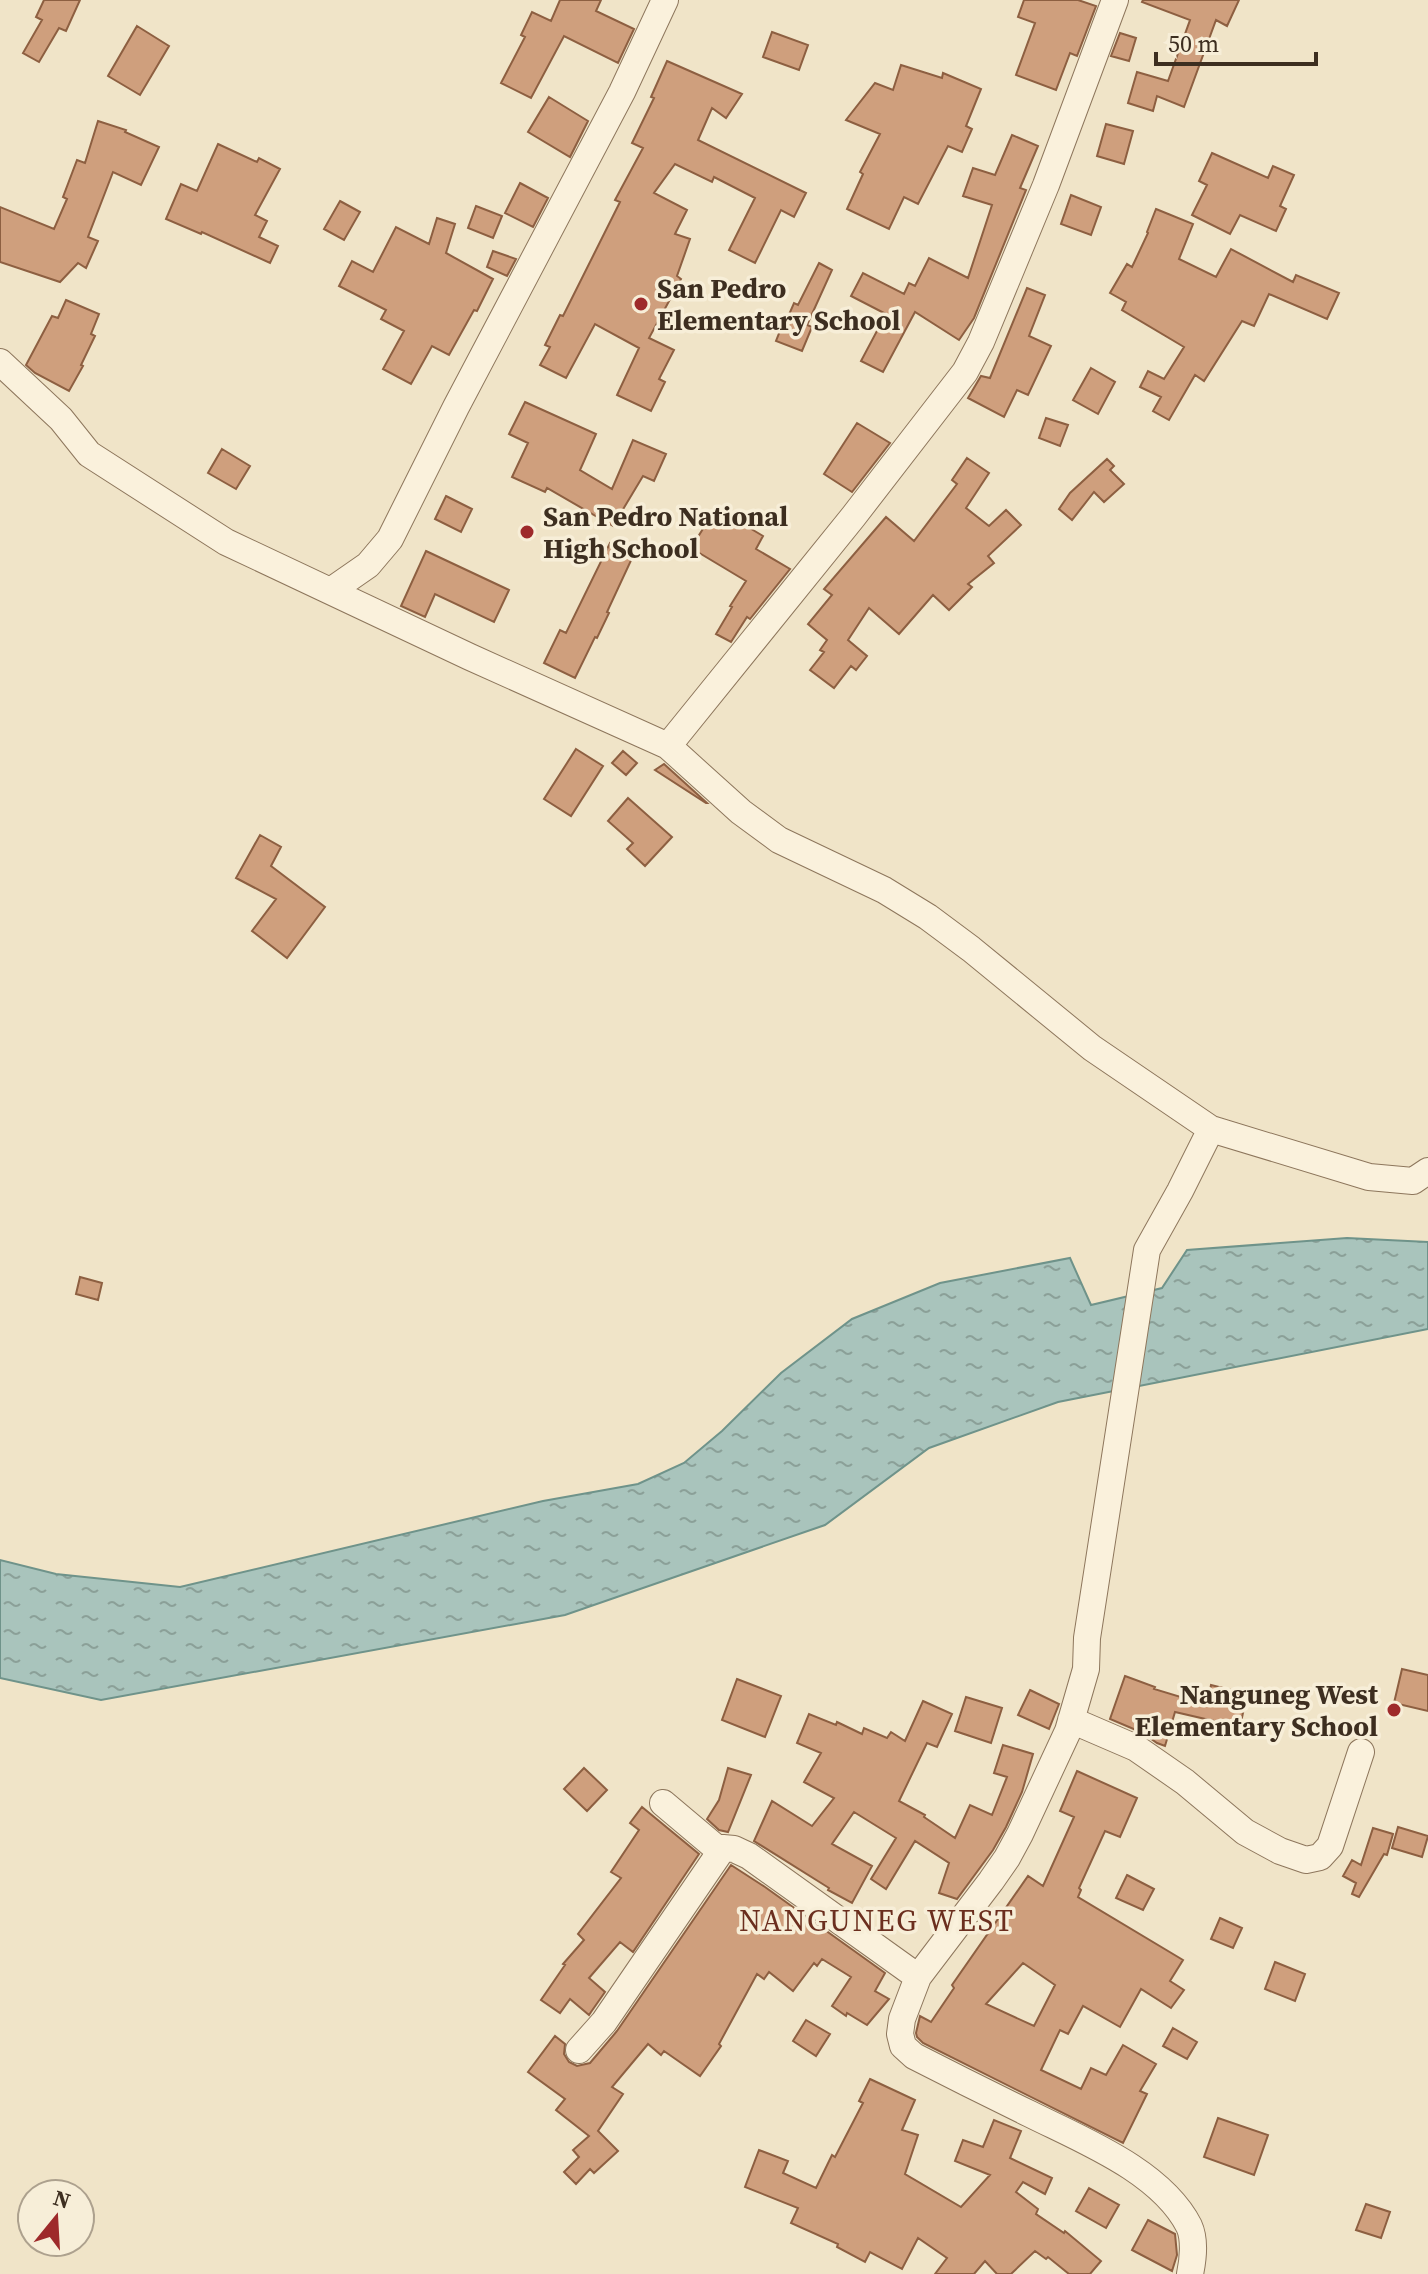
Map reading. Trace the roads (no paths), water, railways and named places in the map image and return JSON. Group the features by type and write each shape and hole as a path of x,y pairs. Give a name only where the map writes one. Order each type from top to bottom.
{"street":[{"path":"332,590 368,565 390,539 622,92 665,0"},
{"path":"668,746 853,517 965,372 981,342 1046,185 1115,0"},
{"path":"0,362 61,419 89,454 226,542 668,746 741,812 779,840 884,890 928,917 1092,1048 1211,1129 1369,1177 1413,1181 1428,1171"},
{"path":"1190,2274 1193,2247 1190,2228 1170,2198 1102,2150 914,2056 903,2046 900,2034 902,2019 918,1977 1007,1858 1071,1720 1086,1669 1087,1638 1147,1250 1211,1129"},
{"path":"1071,1720 1136,1748 1185,1782 1245,1832 1280,1851 1306,1860 1320,1857 1330,1846 1361,1752"},
{"path":"663,1803 720,1851"},
{"path":"579,2050 604,2022 720,1851 728,1848 749,1856 918,1977"}],"water":[{"path":"1347,1238 1428,1242 1428,1329 1058,1402 929,1448 825,1525 565,1615 101,1700 0,1678 0,1560 56,1574 180,1587 543,1501 638,1484 684,1463 781,1373 852,1319 940,1283 1070,1258 1091,1305 1162,1288 1187,1250"}],"place":[{"name":"San Pedro Elementary School","path":"641,304"},
{"name":"San Pedro National High School","path":"527,532"},
{"name":"Nanguneg West Elementary School","path":"1394,1710"}],"district":[{"name":"NANGUNEG WEST","path":"877,1920"}]}
